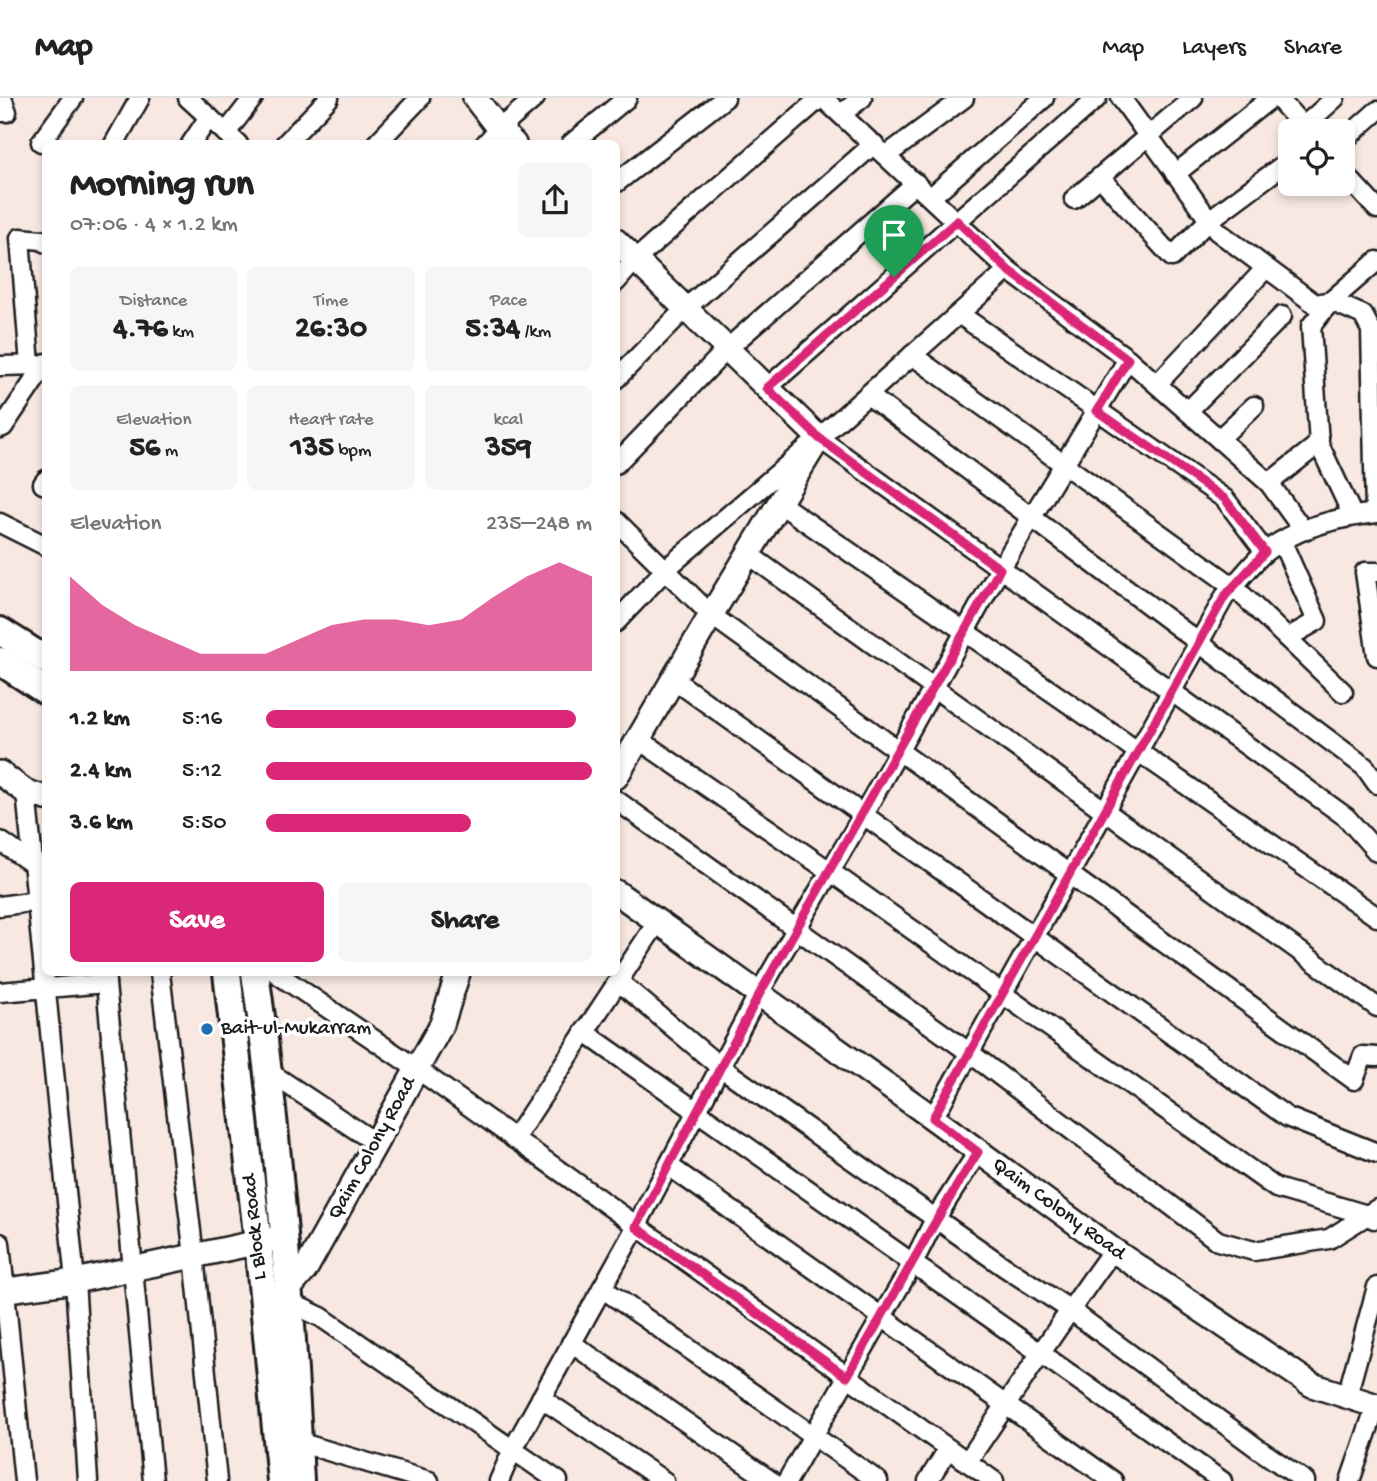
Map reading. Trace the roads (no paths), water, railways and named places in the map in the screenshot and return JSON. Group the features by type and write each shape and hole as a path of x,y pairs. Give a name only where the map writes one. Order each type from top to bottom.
{"main road":[{"path":"0,631 42,657"},
{"path":"0,661 42,688"},
{"name":"L Block Road","path":"227,976 281,1302 298,1442 300,1481"},
{"name":"L Block Road","path":"255,976 269,1073 271,1240"},
{"name":"L Block Road","path":"281,1302 281,1481"}],"street":[{"path":"0,112 7,112 2,98"},
{"path":"42,140 73,98"},
{"path":"116,140 140,98"},
{"path":"188,98 232,138 253,98"},
{"path":"289,140 329,98"},
{"path":"380,140 420,98"},
{"path":"475,98 499,139 535,98"},
{"path":"576,140 627,98"},
{"path":"620,180 725,98"},
{"path":"620,277 635,260 821,98 881,150 1008,270 1128,359 1269,483 1303,530"},
{"path":"841,114 862,98"},
{"path":"620,375 686,308 881,150 964,98"},
{"path":"931,197 1044,98"},
{"path":"767,388 1097,98"},
{"path":"933,1118 1225,596 1265,552 1303,530 1353,516 1376,513 1371,330 1363,315 1331,301 1315,304 1217,231 1121,98"},
{"path":"1074,199 1193,98"},
{"path":"1175,174 1271,98"},
{"path":"1278,98 1296,119"},
{"path":"1315,119 1335,98"},
{"path":"1355,130 1377,111"},
{"path":"194,140 209,117"},
{"path":"1101,178 1172,257 1208,221 1278,169"},
{"path":"620,460 727,348 916,183"},
{"path":"1355,185 1377,209"},
{"path":"0,428 3,428 40,364 20,238 42,240"},
{"path":"620,245 819,438 1346,817 1377,852"},
{"path":"1353,516 1319,444 1311,326 1331,301 1377,261"},
{"path":"1157,384 1266,268"},
{"path":"620,618 666,569 1008,270"},
{"path":"958,314 1225,499 1265,552"},
{"path":"1188,411 1282,316"},
{"path":"912,355 1234,587 1343,692"},
{"path":"499,1481 513,1449 669,1166 719,1066 1000,569 1128,359"},
{"path":"0,366 40,364"},
{"path":"868,395 1365,767 1377,784"},
{"path":"1219,439 1254,406"},
{"path":"620,767 628,746 673,680 819,438"},
{"path":"1269,483 1316,446 1319,438"},
{"path":"779,503 1377,917"},
{"path":"0,523 42,544"},
{"path":"620,524 711,615 1354,1080 1363,1056 1377,1057"},
{"path":"1282,542 1317,621 1287,638"},
{"path":"748,554 1377,1007"},
{"path":"1377,572 1365,572 1377,656"},
{"path":"673,680 1287,1117 1377,1153"},
{"path":"628,746 830,871 1276,1188 1374,1215"},
{"path":"0,773 36,795 33,864 42,949"},
{"path":"620,803 970,1053 1219,1241 1254,1251 1329,1239 1374,1215"},
{"path":"0,841 33,864"},
{"name":"Qaim Colony Road","path":"620,895 760,993 1113,1250 1312,1385 1377,1406"},
{"path":"0,906 37,901"},
{"path":"514,1139 658,921"},
{"path":"45,976 75,1281 88,1481"},
{"path":"160,976 194,1255 217,1481"},
{"path":"280,976 417,1069 994,1481"},
{"name":"Qaim Colony Road","path":"281,1302 305,1270 442,1024 457,976"},
{"path":"0,992 106,978 153,1481"},
{"path":"618,981 719,1066 935,1219 1069,1309 1305,1481"},
{"path":"584,1032 1222,1481"},
{"path":"269,1073 376,1143"},
{"path":"787,1481 913,1263 935,1219 978,1152"},
{"path":"669,1166 1113,1481"},
{"path":"2,1290 75,1281 271,1240"},
{"path":"0,1243 2,1290 24,1481"},
{"path":"967,1462 1042,1354 1069,1309 1113,1250"},
{"path":"1347,1396 1377,1287"},
{"path":"602,1288 878,1481"},
{"path":"281,1302 321,1317 558,1481"},
{"path":"571,1343 771,1481"},
{"path":"541,1398 664,1481"},
{"path":"1350,1481 1377,1406"},
{"path":"298,1442 429,1481"},
{"path":"928,1481 948,1449"}],"place":[{"name":"Bait-ul-Mukarram","path":"207,1029"}]}
